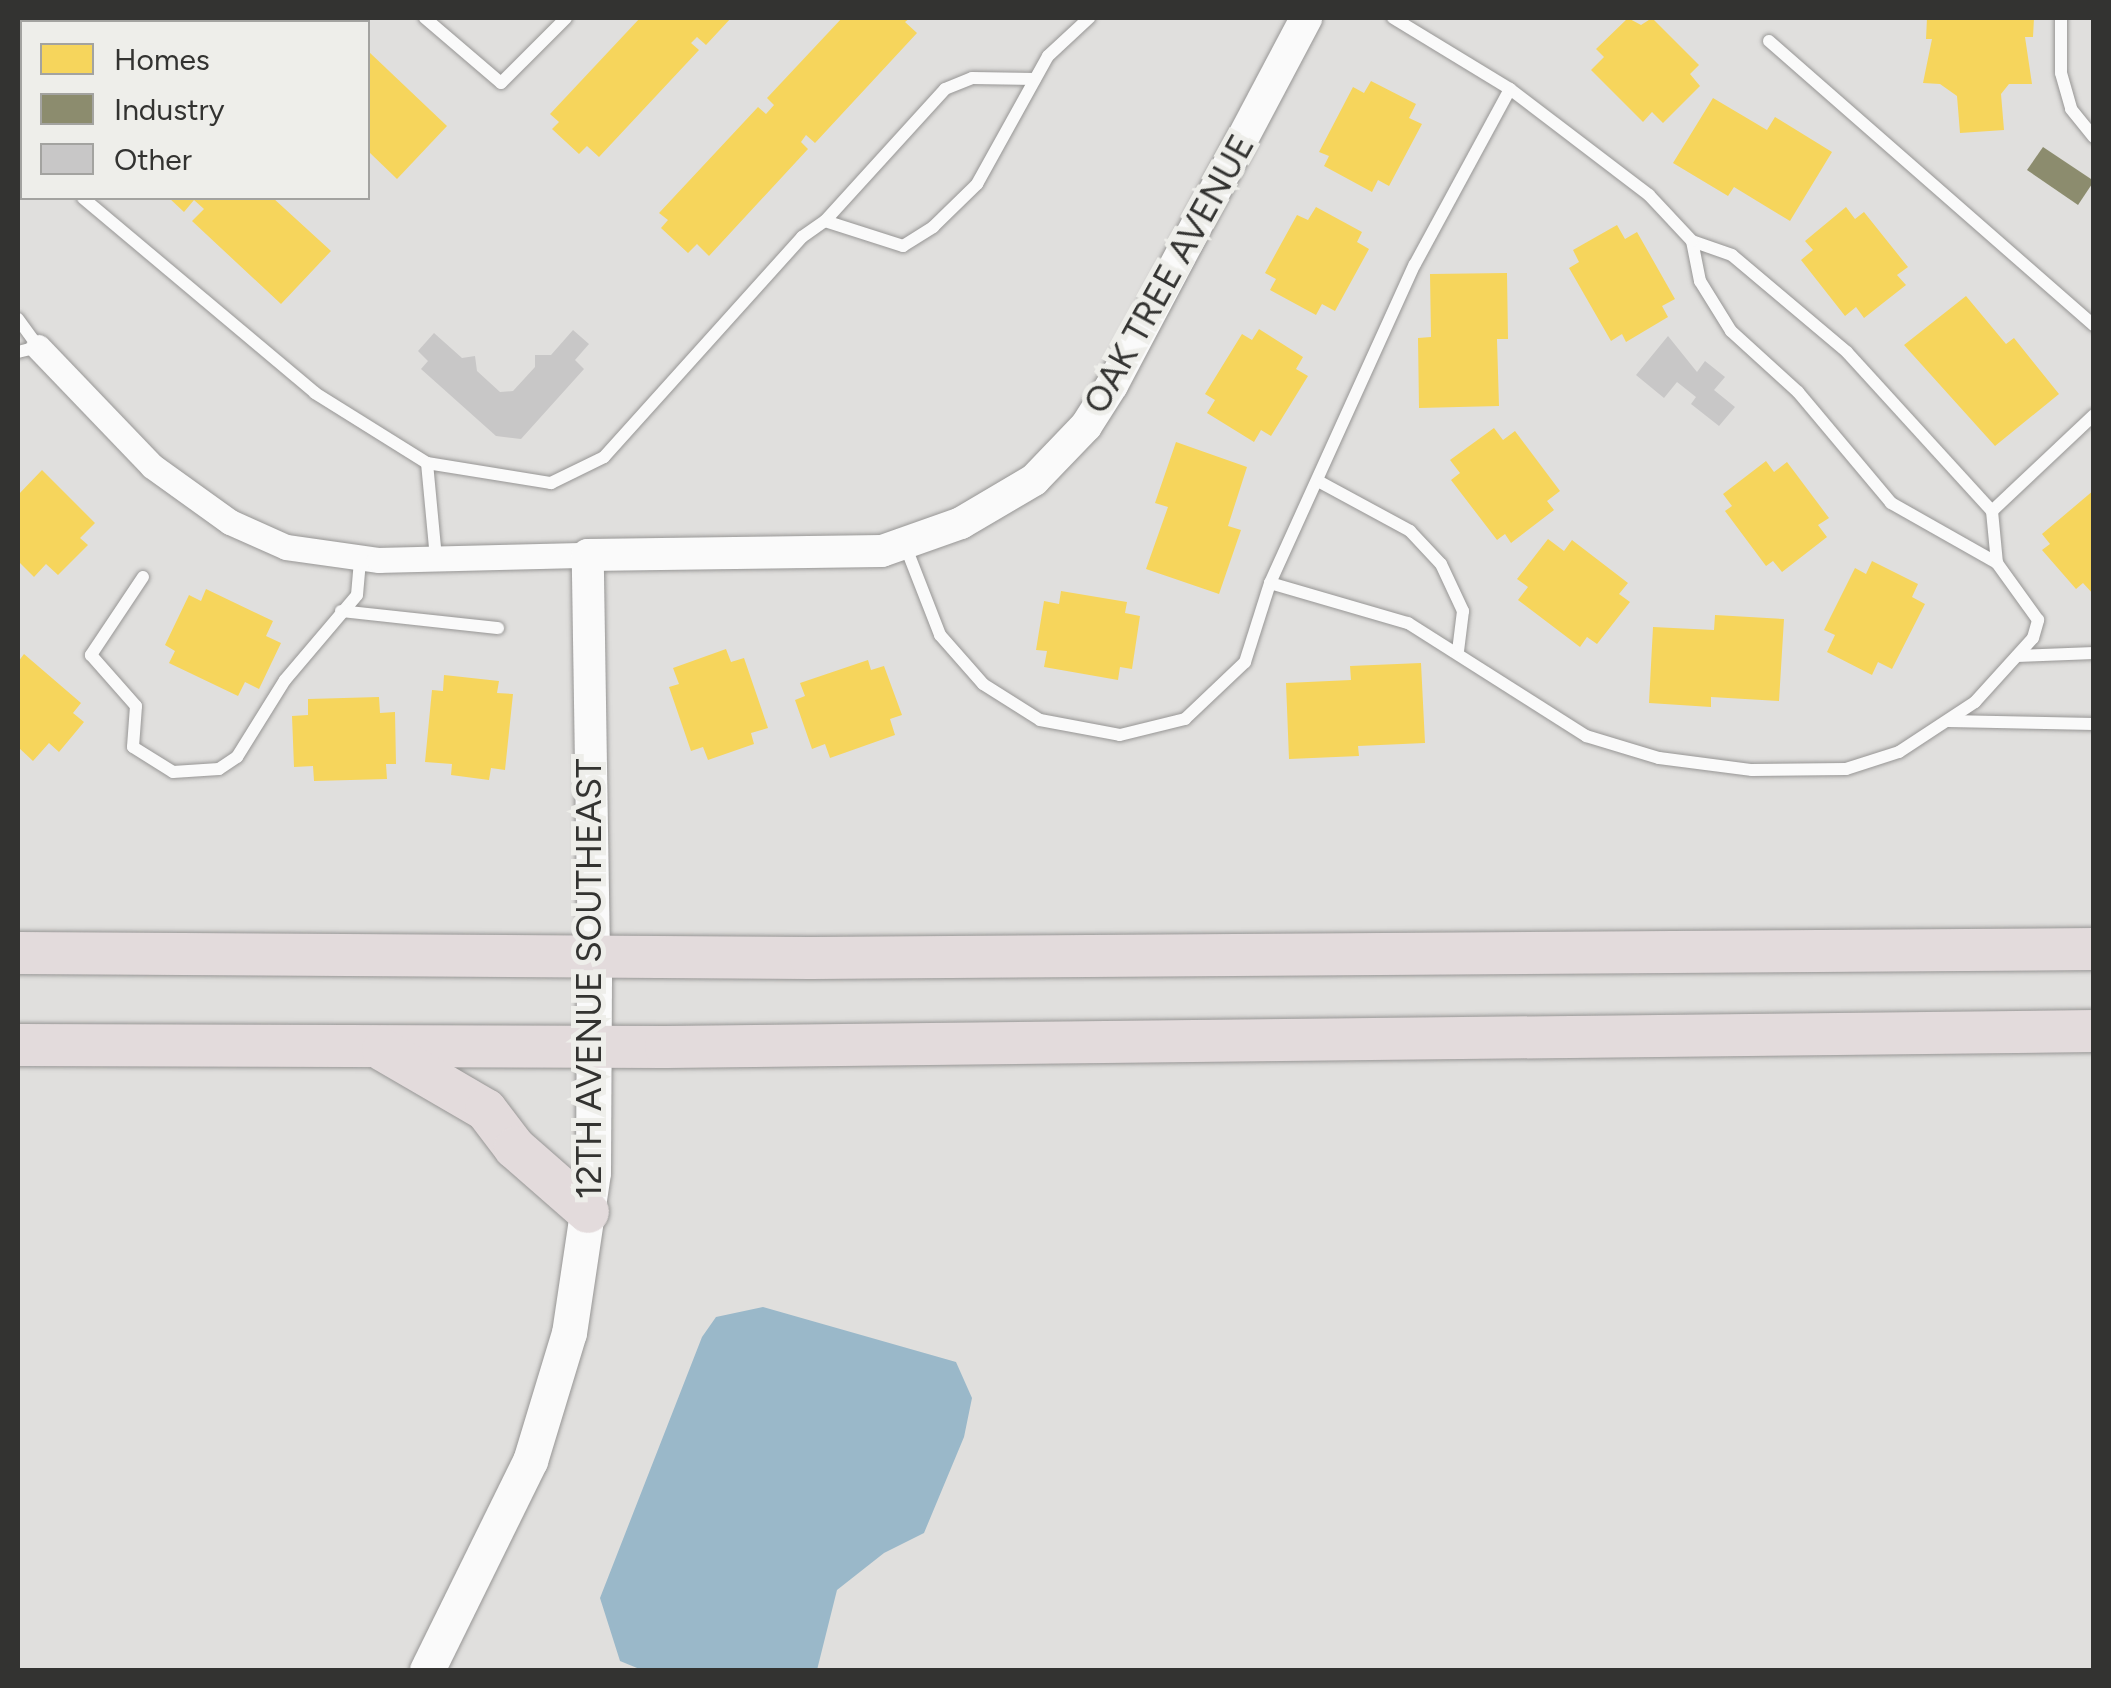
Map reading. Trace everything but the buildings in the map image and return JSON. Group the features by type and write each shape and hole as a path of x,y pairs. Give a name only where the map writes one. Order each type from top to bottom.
{"highway":[{"path":"18,954 594,958 2094,949"},
{"path":"18,1045 594,1047 2094,1032"},
{"path":"374,1046 486,1110 515,1148 588,1212"}],"main road":[{"name":"12TH AVENUE SOUTHEAST","path":"428,1670 505,1519 548,1410 570,1333 588,1212 594,958"}],"street":[{"name":"OAK TREE AVENUE","path":"588,555 838,556 905,545 999,505 1086,426 1306,18"},
{"path":"24,343 152,466 200,503 286,547 360,559 588,555"},
{"name":"12TH AVENUE SOUTHEAST","path":"588,555 594,958"}],"lane":[{"path":"435,21 501,83 566,18"},
{"path":"825,221 903,246 933,226 977,184 1048,56 1089,18"},
{"path":"1393,18 1510,89 1649,195 1692,240 1732,256 1847,352 1992,511 1998,563"},
{"path":"2060,18 2061,73 2071,109 2088,124 2094,137"},
{"path":"1769,40 2094,326"},
{"path":"85,200 315,393 427,463 550,483 604,457 802,237 825,221 944,89 972,78 1036,78"},
{"path":"905,545 940,635 983,684 1040,720 1120,735 1186,719 1245,662 1270,583 1415,264 1510,89"},
{"path":"1270,583 1408,623 1458,650 1586,736 1660,758 1752,770 1846,770 1900,752 1975,702 2033,638 2038,620 1998,563 1892,503 1798,392 1732,331 1700,281 1692,240"},
{"path":"18,319 24,343"},
{"path":"1992,511 2094,414"},
{"path":"427,463 436,559"},
{"path":"1318,481 1410,530 1441,564 1463,612 1458,650"},
{"path":"143,577 90,654 136,706 133,747 173,772 218,769 237,757 285,680 357,595 360,559"},
{"path":"341,611 498,628"},
{"path":"2016,656 2094,653"},
{"path":"1946,721 2094,724"}],"water":[{"path":"763,1307 956,1362 972,1398 964,1437 924,1533 884,1553 837,1590 817,1670 642,1670 620,1661 600,1598 702,1337 716,1317"}]}
